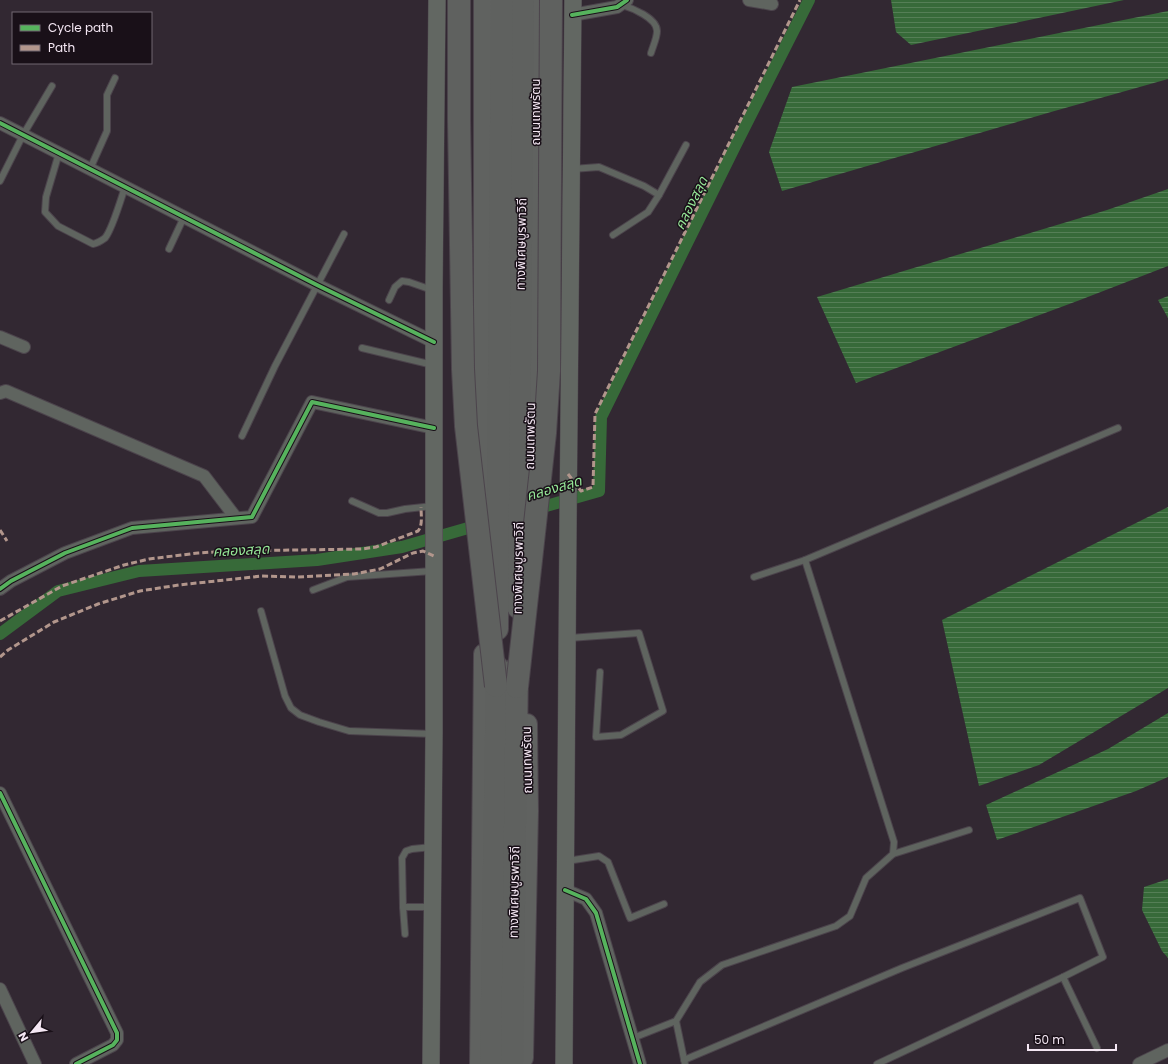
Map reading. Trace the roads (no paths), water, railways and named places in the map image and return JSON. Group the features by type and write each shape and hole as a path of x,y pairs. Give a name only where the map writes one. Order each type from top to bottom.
{"highway":[{"path":"459,0 459,120 463,369 466,426 507,686"},
{"path":"480,1064 484,686 484,0"},
{"name":"ทางพิเศษบูรพาวิถี","path":"502,0 507,686 512,1064"},
{"name":"ทางพิเศษบูรพาวิถี","path":"491,1064 507,686 523,0"},
{"name":"ถนนเทพรัตน","path":"523,1064 528,811 526,680 534,224 536,0"},
{"path":"507,686 545,433 548,378 551,0"}],"main road":[{"path":"431,1064 434,734 434,290 436,0"},
{"path":"564,1064 570,169 573,8"}],"street":[{"path":"752,0 772,4"},
{"path":"573,8 618,7 624,2"},
{"path":"0,123 317,285 434,342"},
{"path":"0,337 24,347"},
{"path":"0,393 6,391 204,476 236,518"},
{"path":"0,589 11,581 65,552 132,528 252,517 312,402 434,428"},
{"path":"0,793 116,1033 117,1040 113,1045 76,1064"},
{"path":"565,890 586,899 596,913 640,1064"},
{"path":"0,989 35,1064"},
{"path":"1139,1064 1168,1050"}],"lane":[{"path":"624,2 648,17 655,24 657,30 651,53"},
{"path":"90,169 107,131 107,95 115,78"},
{"path":"0,181 23,135 52,86"},
{"path":"613,235 648,212 686,145"},
{"path":"59,153 46,197 45,212 58,226 93,244 99,243 106,237 125,187"},
{"path":"570,169 599,167 644,186 659,195"},
{"path":"169,249 184,217"},
{"path":"242,436 275,366 344,234"},
{"path":"389,300 395,288 402,281 434,290"},
{"path":"362,348 435,366"},
{"path":"754,577 805,560 1118,428"},
{"path":"352,501 379,513 434,505"},
{"path":"805,560 894,842 893,854"},
{"path":"313,590 347,577 434,571"},
{"path":"261,611 285,696 291,708 300,715 349,731 434,734"},
{"path":"567,638 639,633 663,711 621,735 596,737 600,672"},
{"path":"633,1038 676,1021 700,982 722,965 836,926 850,916 866,878 893,854 969,830"},
{"path":"405,934 402,858 406,851 433,847"},
{"path":"565,861 599,856 608,862 630,918 664,904"},
{"path":"676,1021 684,1062 902,968 1080,898 1103,957 1064,977 877,1064"},
{"path":"403,907 433,907"},
{"path":"1064,977 1097,1048"}],"waterway":[{"name":"คลองสลุด","path":"532,510 599,491 601,417 809,0"},
{"name":"คลองสลุด","path":"0,634 58,591 139,571 317,560 402,547 482,524"}]}
